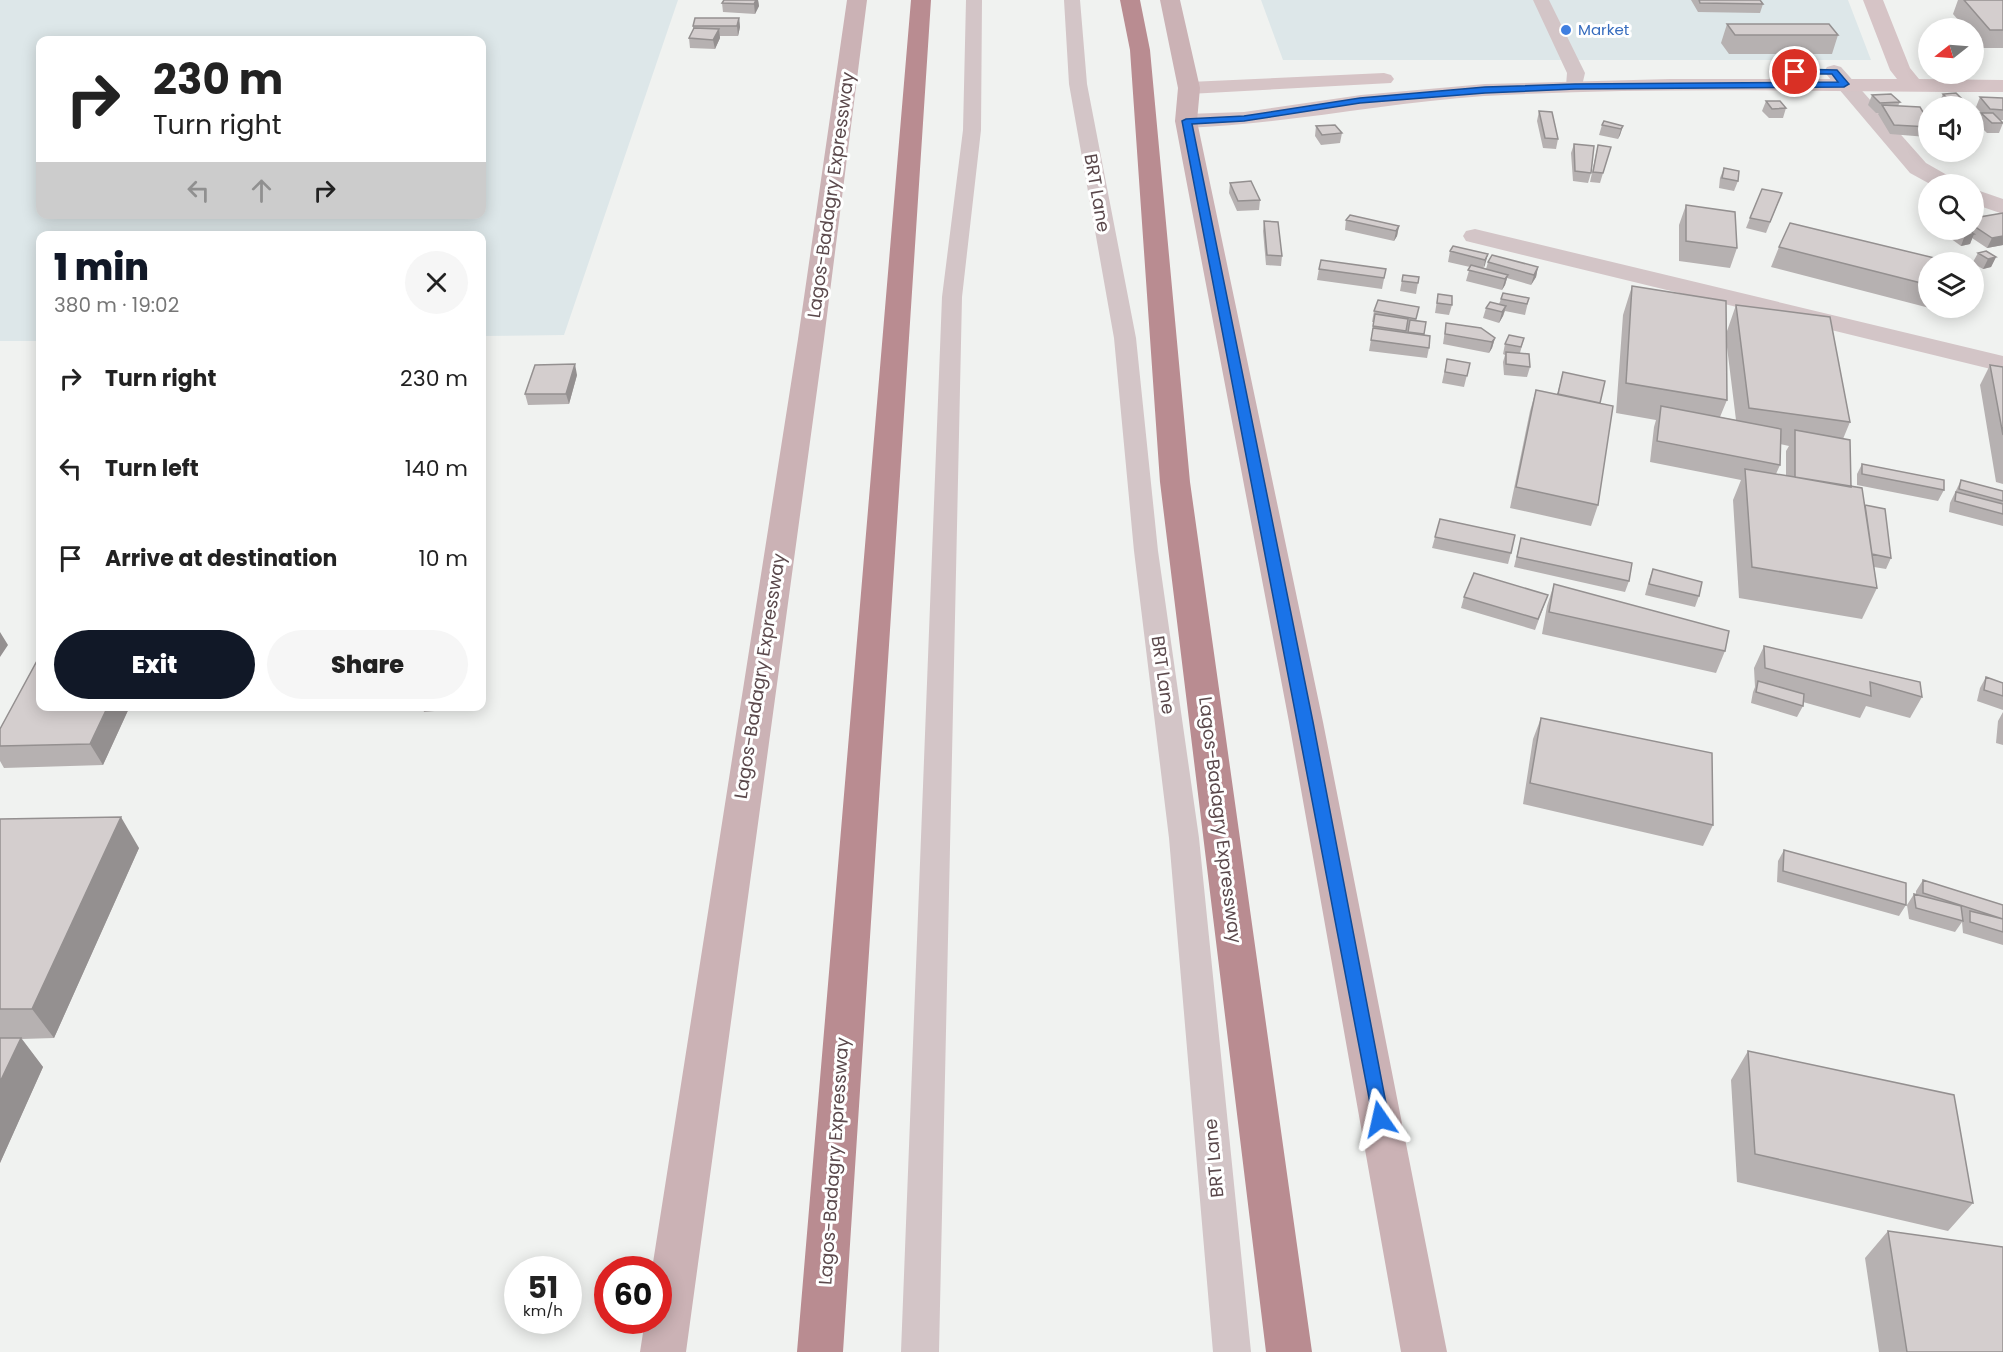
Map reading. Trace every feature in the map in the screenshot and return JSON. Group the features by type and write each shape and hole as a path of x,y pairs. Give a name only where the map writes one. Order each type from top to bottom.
{"highway":[{"name":"Lagos-Badagry Expressway","path":"820,1352 921,0"},
{"name":"Lagos-Badagry Expressway","path":"1130,0 1140,50 1175,482 1289,1352"}],"main road":[{"name":"Lagos-Badagry Expressway","path":"663,1352 721,939 826,241 857,0"},
{"path":"1170,0 1189,88 1186,121 1304,711 1424,1352"},
{"path":"1873,0 1914,75"},
{"path":"1984,71 2003,71"},
{"path":"1189,88 1914,75 2003,86"},
{"path":"1186,121 1244,119 1360,101 1575,80"}],"street":[{"path":"1839,78 1918,168 1928,174"},
{"path":"1984,200 2003,207"},
{"path":"1474,236 2003,364"}],"lane":[{"path":"920,1352 952,297 972,130 974,0"},
{"name":"BRT Lane","path":"1072,0 1078,84 1101,219 1125,338 1146,551 1184,838 1232,1352"},
{"path":"1541,0 1575,80"}],"shaded area":[{"path":"0,0 678,0 564,335 486,336 486,231 36,231 36,341 0,341"},
{"name":"Market","path":"1261,0 1848,0 1871,60 1283,60"}],"building":[{"path":"724,0 756,0 754,4 722,3"},
{"path":"1699,0 1760,0 1763,4 1700,3"},
{"path":"1964,0 2003,0 2003,30 1990,30 1984,23 1984,18 1980,18"},
{"path":"695,18 739,18 737,26 693,26"},
{"path":"1727,24 1829,24 1838,35 1735,35"},
{"path":"694,28 719,29 713,40 689,38"},
{"path":"1956,93 1959,96 1945,96 1943,94"},
{"path":"1891,94 1900,102 1880,103 1872,95"},
{"path":"1984,97 2003,98 2003,110 1990,109 1984,102"},
{"path":"1766,101 1780,101 1786,108 1772,109"},
{"path":"1882,105 1918,107 1918,126 1894,125"},
{"path":"1539,111 1552,112 1558,139 1545,138"},
{"path":"1984,113 1993,113 2003,123 1992,123"},
{"path":"1604,121 1623,126 1621,129 1602,125"},
{"path":"1335,125 1342,133 1322,135 1316,126"},
{"path":"1574,144 1594,146 1591,173 1575,171"},
{"path":"1598,145 1611,147 1603,173 1593,172"},
{"path":"1724,168 1739,171 1738,181 1722,178"},
{"path":"1251,181 1260,200 1238,201 1230,183"},
{"path":"1762,189 1782,193 1770,222 1750,218"},
{"path":"1686,205 1735,212 1737,248 1686,241"},
{"path":"2003,213 2003,236 1992,238 1984,233 1984,216"},
{"path":"1350,215 1399,226 1396,231 1346,220"},
{"path":"1264,221 1278,222 1282,256 1267,255"},
{"path":"1790,223 1918,254 1918,282 1779,247"},
{"path":"1453,246 1488,254 1485,260 1450,251"},
{"path":"1986,251 1996,257 1988,259 1982,252"},
{"path":"1492,255 1538,267 1534,275 1488,262"},
{"path":"1321,260 1386,269 1384,278 1319,269"},
{"path":"1471,265 1508,275 1505,279 1468,270"},
{"path":"1403,275 1419,277 1418,283 1402,281"},
{"path":"1632,286 1726,301 1727,400 1626,383"},
{"path":"1503,293 1529,298 1527,304 1501,299"},
{"path":"1438,294 1452,296 1452,305 1437,303"},
{"path":"1378,300 1419,307 1416,319 1374,311"},
{"path":"1490,302 1506,306 1502,312 1486,308"},
{"path":"1736,305 1830,317 1850,422 1749,408"},
{"path":"1375,314 1408,319 1406,331 1373,326"},
{"path":"1410,320 1426,322 1424,334 1408,332"},
{"path":"1446,323 1481,328 1495,338 1492,342 1445,334"},
{"path":"1373,328 1430,336 1429,348 1371,340"},
{"path":"1509,335 1524,338 1521,347 1505,344"},
{"path":"1506,352 1529,354 1530,367 1506,364"},
{"path":"1447,359 1470,363 1467,376 1445,372"},
{"path":"575,364 566,394 525,394 535,365"},
{"path":"1990,365 2003,367 2003,435"},
{"path":"1563,372 1605,381 1600,403 1558,394"},
{"path":"1536,390 1613,406 1598,505 1516,487"},
{"path":"1661,406 1781,429 1780,465 1657,441"},
{"path":"1795,430 1850,440 1851,487 1795,477"},
{"path":"1862,464 1944,480 1944,490 1862,474"},
{"path":"1745,469 1862,488 1877,588 1752,567"},
{"path":"1961,480 2003,491 2003,501 1959,489"},
{"path":"1956,492 2003,504 2003,514 1955,501"},
{"path":"1865,505 1885,509 1891,558 1872,554"},
{"path":"1440,519 1515,535 1511,553 1435,537"},
{"path":"1521,538 1632,563 1629,581 1517,557"},
{"path":"1653,569 1702,582 1699,596 1649,584"},
{"path":"1474,573 1548,595 1538,619 1464,597"},
{"path":"1554,584 1729,631 1725,651 1549,612"},
{"path":"1764,646 1920,682 1922,697 1870,682 1871,696 1765,668"},
{"path":"36,663 36,711 106,711 90,744 0,746 0,729"},
{"path":"1986,677 2003,683 2003,696 1984,690"},
{"path":"1758,681 1804,694 1803,706 1756,692"},
{"path":"1541,718 1712,753 1713,825 1530,783"},
{"path":"121,817 32,1009 0,1009 0,819"},
{"path":"1784,850 1906,883 1906,905 1783,871"},
{"path":"1923,880 2003,905 2003,919 1923,893"},
{"path":"1914,894 1961,906 1963,921 1916,908"},
{"path":"1970,911 2003,919 2003,932 1970,922"},
{"path":"0,1038 21,1038 0,1082"},
{"path":"1748,1051 1954,1095 1973,1203 1755,1154"},
{"path":"1888,1231 2003,1247 2003,1352 1907,1352"}],"place":[{"name":"Market","path":"1566,30"}],"route":[{"path":"1380,1119 1306,722 1186,121 1244,119 1360,101 1485,90 1575,86 1844,84 1834,71 1795,72"}]}
